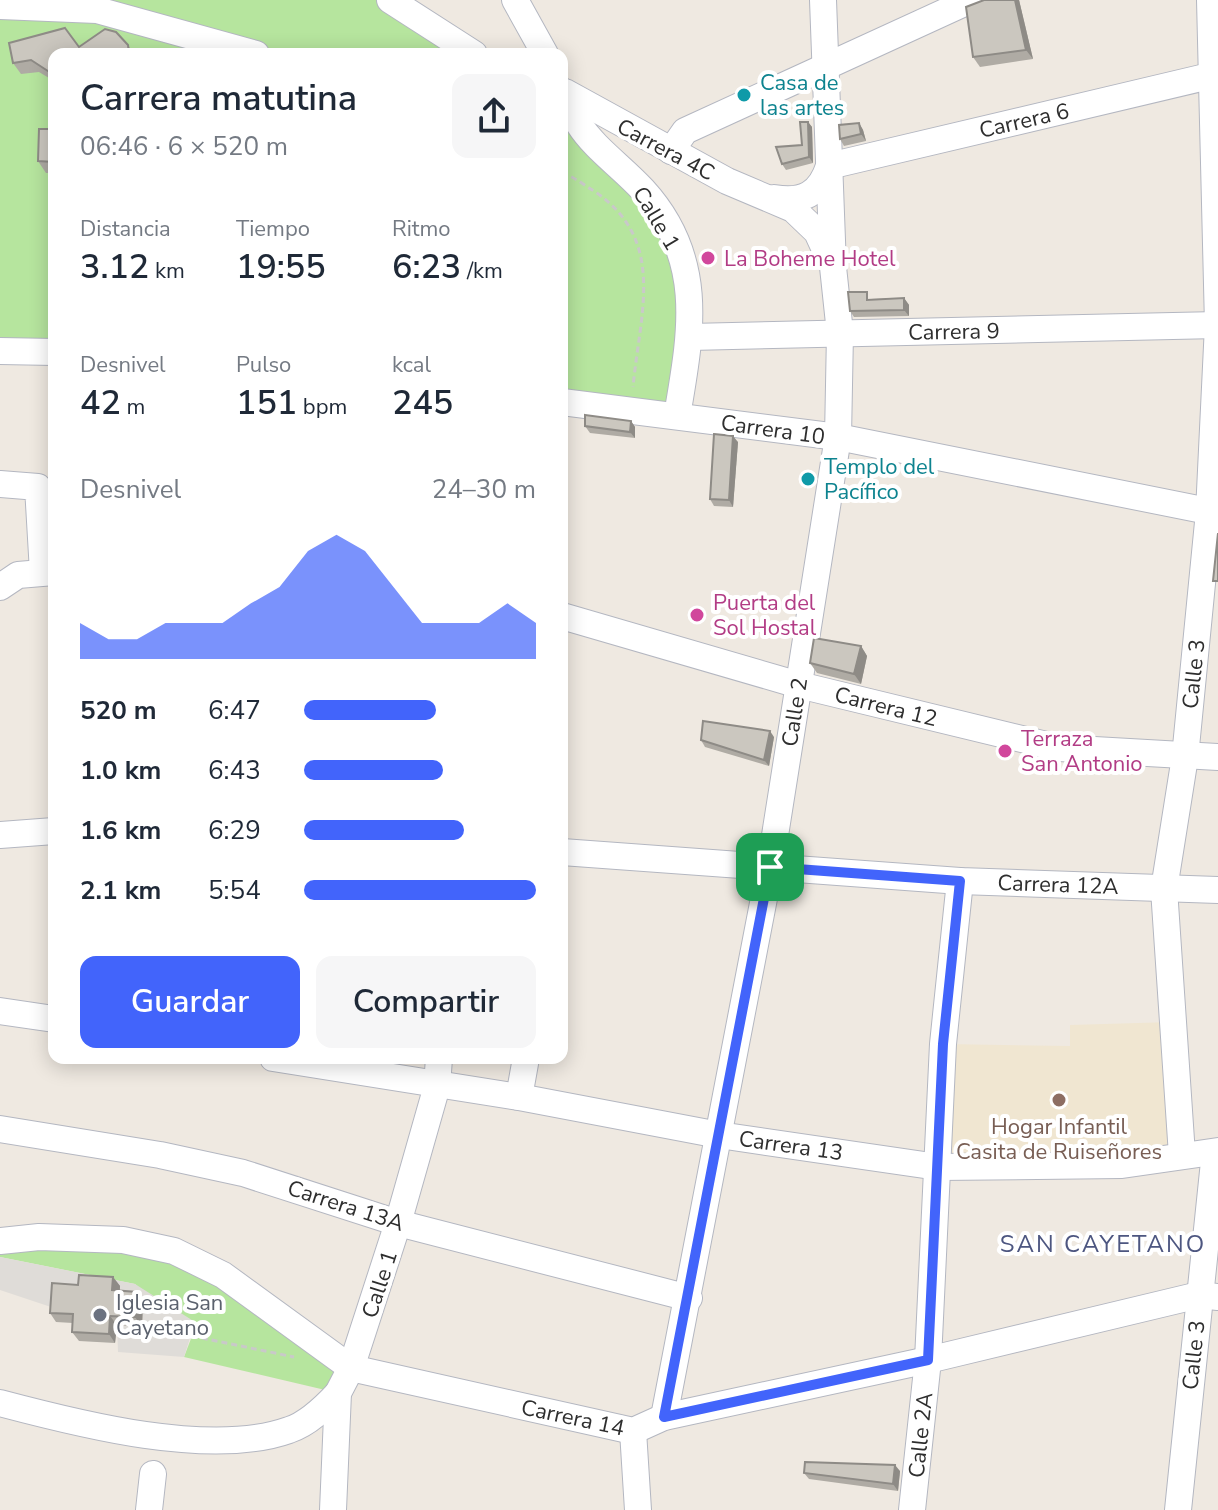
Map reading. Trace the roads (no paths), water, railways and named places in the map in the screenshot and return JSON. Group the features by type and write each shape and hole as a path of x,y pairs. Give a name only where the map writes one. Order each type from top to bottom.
{"street":[{"path":"390,0 465,48"},
{"path":"515,0 542,48"},
{"name":"Calle 2","path":"664,1417 770,867 838,437 840,333 833,267 823,0"},
{"path":"671,151 685,131 971,0"},
{"name":"Calle 3","path":"1182,1155 1164,889 1185,757 1213,512 1218,325 1215,75 1210,0"},
{"path":"0,6 97,10 234,48"},
{"name":"Carrera 6","path":"829,166 1215,75"},
{"name":"Carrera 4C","path":"568,95 727,181 774,198 792,202 810,196 823,184 829,166"},
{"name":"Calle 1","path":"568,103 580,126 646,192 674,237 691,288 690,337 677,416"},
{"name":"Carrera 4C","path":"774,198 808,221 817,232 833,267"},
{"name":"Carrera 9","path":"690,337 1218,325"},
{"path":"0,351 48,352"},
{"name":"Carrera 10","path":"568,403 630,408 838,437 1213,512"},
{"path":"0,484 38,487 29,576"},
{"name":"Carrera 12","path":"568,618 799,685 1059,748 1218,757"},
{"path":"0,835 48,831"},
{"name":"Carrera 12A","path":"568,856 960,881 1218,890"},
{"name":"Calle 2A","path":"912,1510 928,1360 943,1044 960,881"},
{"path":"0,1011 48,1018"},
{"name":"Carrera 13","path":"308,1064 519,1097 719,1135 938,1167 1122,1165 1217,1152"},
{"name":"Calle 1","path":"333,1510 338,1393 351,1368 398,1223 437,1086 439,1064"},
{"path":"519,1097 525,1064"},
{"name":"Carrera 13A","path":"0,1129 160,1155 243,1173 398,1223 689,1298"},
{"name":"Calle 3","path":"1178,1510 1209,1296 1217,1152"},
{"name":"Carrera 14","path":"0,1241 39,1237 123,1240 174,1251 223,1275 351,1368 633,1431 664,1417 1209,1296"},
{"path":"0,1403 59,1419 156,1436 240,1440 291,1430 324,1408 338,1393"},
{"path":"633,1431 638,1510"},
{"path":"149,1510 153,1474"}],"place":[{"name":"Casa de las artes","path":"744,95"},
{"name":"La Boheme Hotel","path":"708,258"},
{"name":"Templo del Pacífico","path":"808,479"},
{"name":"Puerta del Sol Hostal","path":"697,615"},
{"name":"Terraza San Antonio","path":"1005,751"},
{"name":"Hogar Infantil Casita de Ruiseñores","path":"1059,1100"},
{"name":"Iglesia San Cayetano","path":"100,1315"}],"district":[{"name":"SAN CAYETANO","path":"1103,1244"}]}
